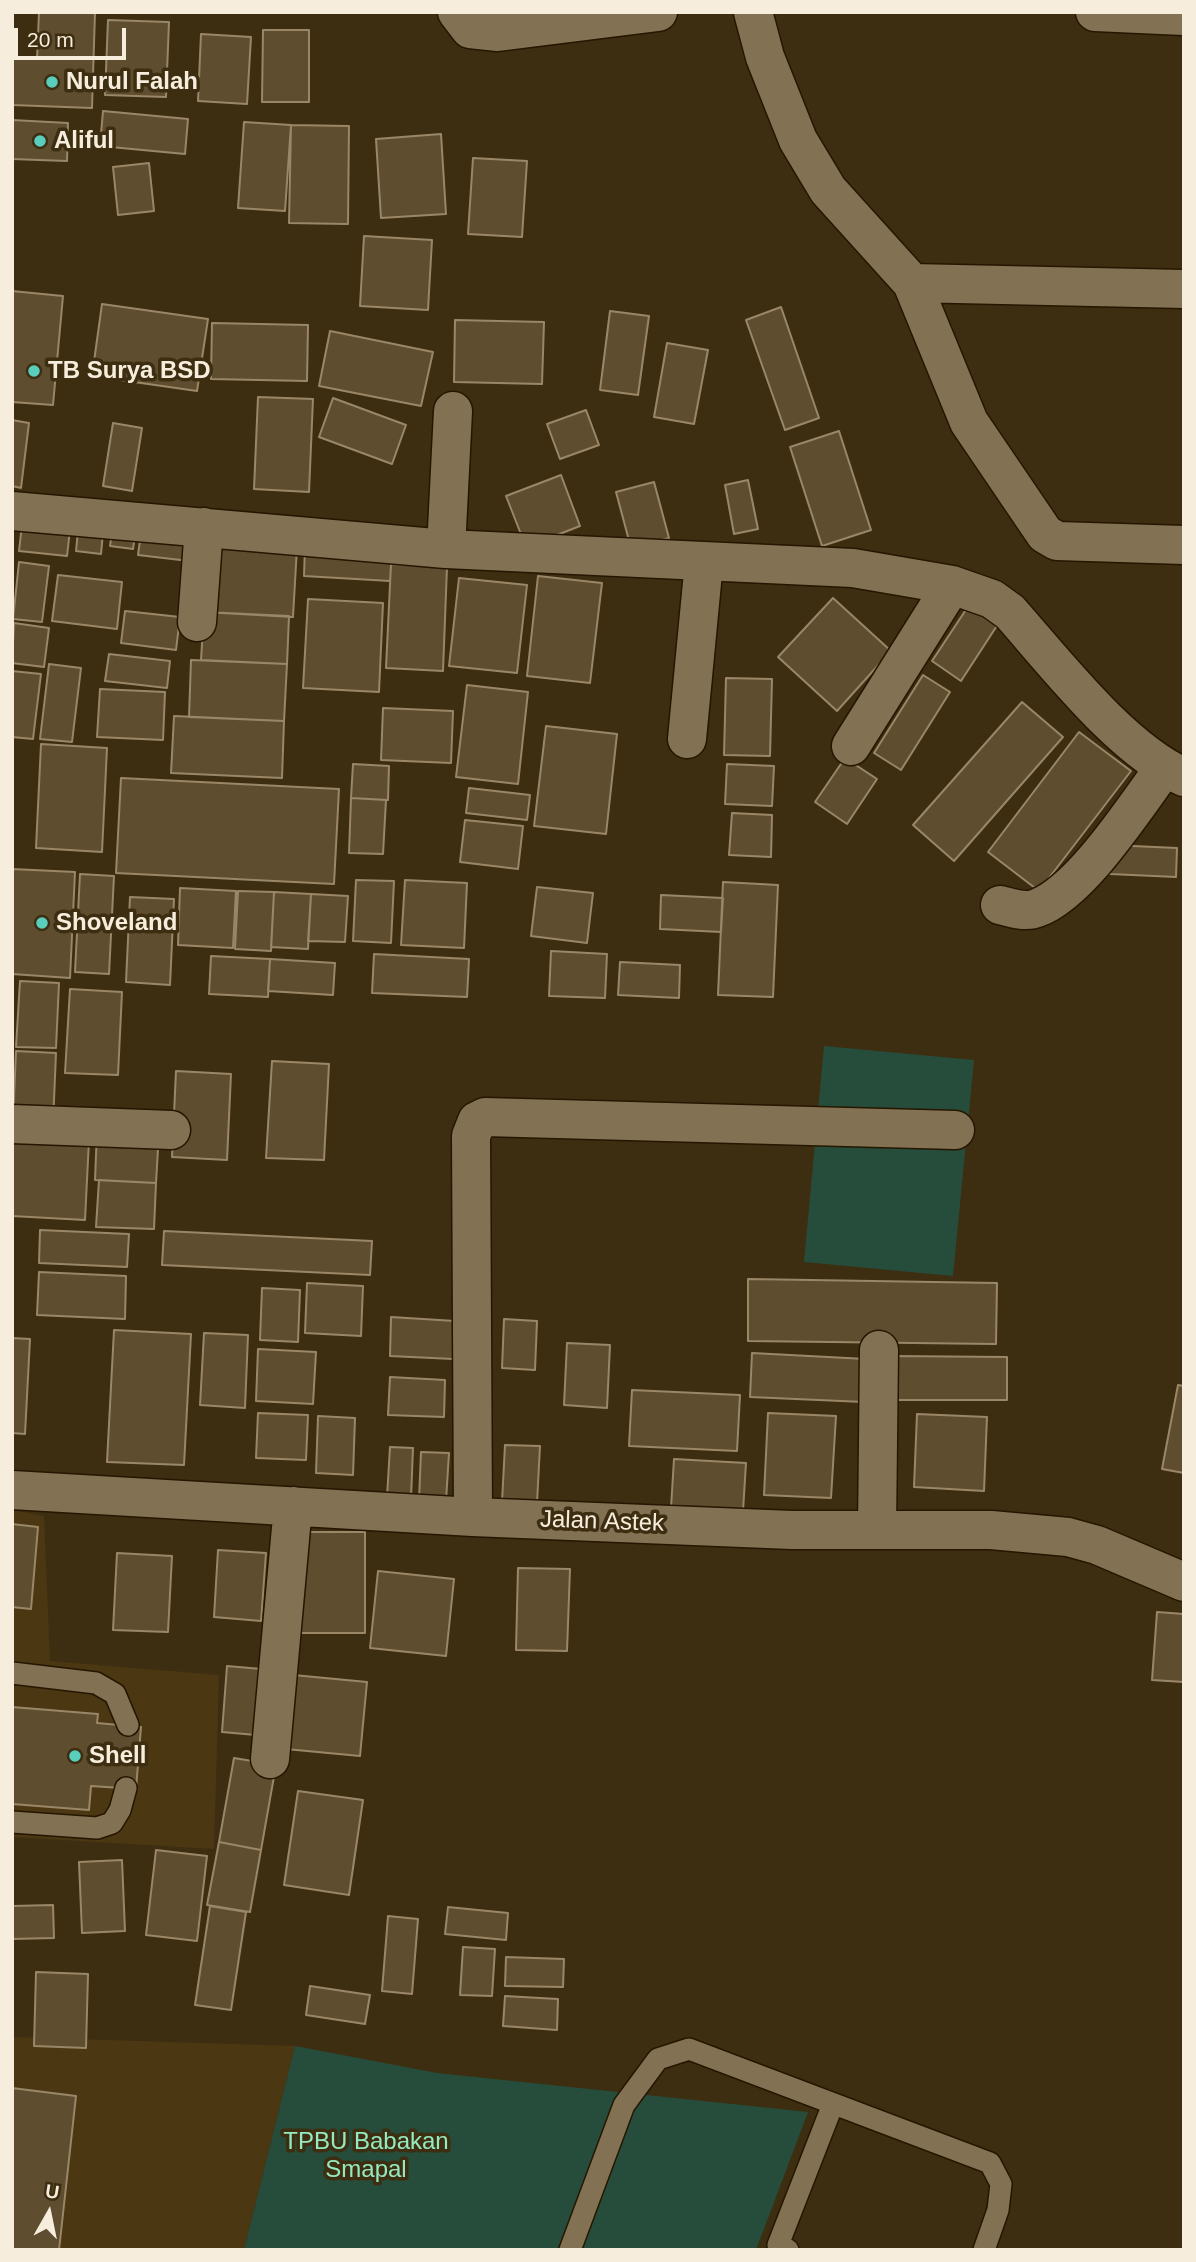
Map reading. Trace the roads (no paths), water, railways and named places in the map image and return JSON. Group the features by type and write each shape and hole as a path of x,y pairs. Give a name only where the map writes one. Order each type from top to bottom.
{"street":[{"path":"457,12 470,29 498,32 658,12"},
{"path":"753,12 765,57 798,140 828,190 912,283 969,422 1045,534 1057,541 1184,545"},
{"path":"1095,12 1184,16"},
{"path":"912,283 1184,289"},
{"path":"446,549 453,411"},
{"path":"12,511 446,549 853,568 952,584 992,599 1010,612 1137,750 1174,773 1057,898 1035,909 1017,910 1000,905"},
{"path":"197,622 204,527"},
{"path":"687,739 704,562"},
{"path":"852,746 952,584"},
{"path":"473,1517 471,1136 477,1121 485,1117 956,1130"},
{"path":"12,1124 171,1130"},
{"path":"877,1530 879,1350"},
{"name":"Jalan Astek","path":"12,1490 473,1517 792,1530 991,1530 1068,1537 1097,1545 1184,1582"},
{"path":"270,1759 293,1506"}],"lane":[{"path":"12,1673 96,1684 115,1694 128,1725"},
{"path":"12,1822 97,1828 113,1823 126,1788"},
{"path":"570,2250 624,2105 658,2059 689,2049 990,2163 1002,2183 999,2210 984,2250"},
{"path":"788,2250 778,2245 833,2104"}],"place":[{"name":"Nurul Falah","path":"52,82"},
{"name":"Aliful","path":"40,141"},
{"name":"TB Surya BSD","path":"34,371"},
{"name":"Shoveland","path":"42,923"},
{"name":"Shell","path":"75,1756"}],"park label":[{"name":"TPBU Babakan Smapal","path":"366,2156"}]}
